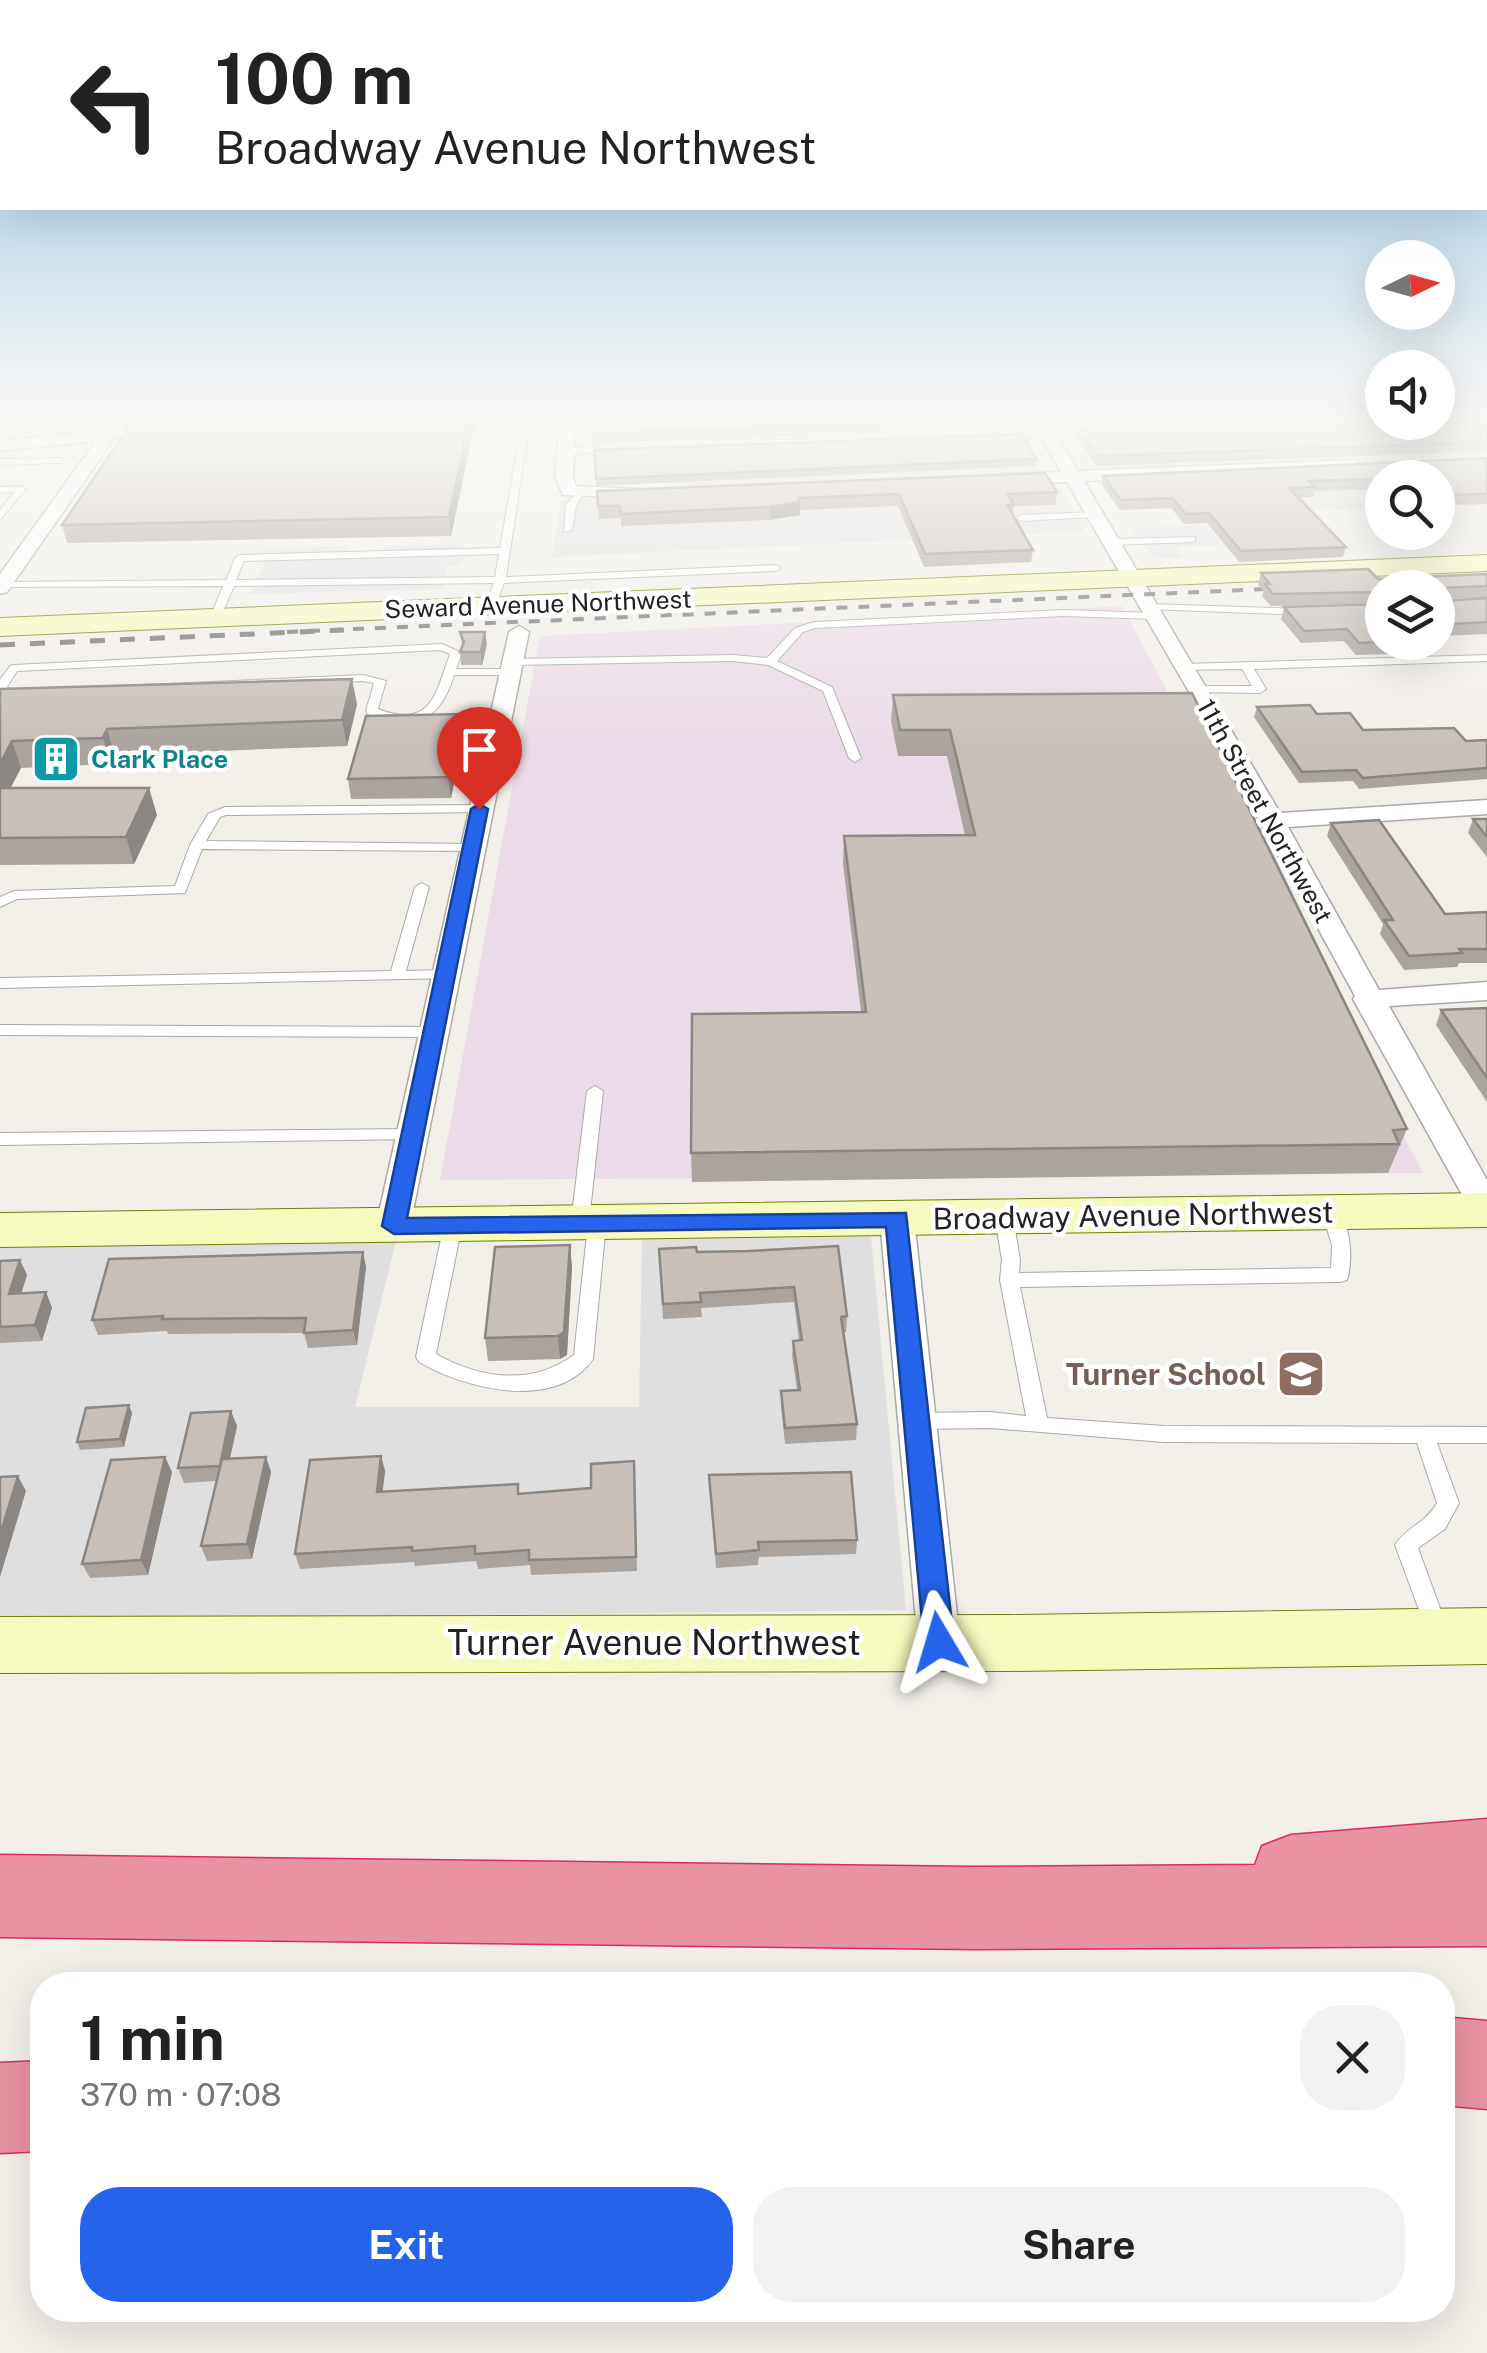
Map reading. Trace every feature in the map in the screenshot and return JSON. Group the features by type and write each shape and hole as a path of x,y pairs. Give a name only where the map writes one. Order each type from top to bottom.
{"highway":[{"path":"975,1908 1369,1867 1487,1859"},
{"path":"0,1896 975,1908 1487,1906"},
{"path":"1455,2051 1487,2050"},
{"path":"1455,2061 1487,2065"},
{"path":"0,2108 30,2107"}],"street":[{"path":"1,587 36,526"},
{"name":"11th Street Northwest","path":"1102,526 1199,690 1487,1210"},
{"name":"Seward Avenue Northwest","path":"0,627 215,618 496,593 1136,580 1487,562"},
{"path":"394,1226 519,632"},
{"path":"1271,820 1487,807"},
{"path":"1368,999 1487,991"},
{"name":"Broadway Avenue Northwest","path":"0,1230 1487,1210"},
{"path":"897,1218 939,1642"},
{"name":"Turner Avenue Northwest","path":"0,1646 1464,1636"}],"lane":[{"path":"496,593 509,526"},
{"path":"568,530 569,526"},
{"path":"1112,542 1191,538"},
{"path":"215,618 240,558 505,551"},
{"path":"1,587 231,582 496,593 776,568"},
{"path":"770,662 799,630 814,625 1063,613 1314,612"},
{"path":"442,648 456,653 436,710 425,718 387,718 372,712 380,682 363,678 12,695 0,688 14,668 442,648"},
{"path":"448,672 733,658 770,662 828,689 855,758"},
{"path":"1184,667 1487,658"},
{"path":"1199,690 1260,690 1246,666"},
{"path":"0,903 14,895 180,890 214,814 226,811 479,809"},
{"path":"198,845 471,847"},
{"path":"397,976 422,887"},
{"path":"0,983 445,974"},
{"path":"0,1030 434,1032"},
{"path":"453,1225 426,1358 468,1378 496,1381 555,1377 583,1359 595,1091"},
{"path":"0,1139 412,1135"},
{"path":"1009,1280 1340,1275 1341,1246 1330,1212"},
{"path":"1004,1217 1011,1260 1009,1280 1038,1426"},
{"path":"916,1421 990,1420 1164,1434 1487,1435"},
{"path":"1424,1435 1448,1502 1437,1523 1406,1545 1464,1636"}],"shaded area":[{"path":"557,526 1081,526 1084,531 552,557"},
{"path":"1207,526 1222,545 1176,547 1183,558 1154,559 1131,528"},
{"path":"465,544 462,565 446,566 443,589 250,594 264,563 264,548 347,546 345,553 382,552 383,546"},
{"path":"1122,606 1423,1173 440,1180 540,636"},
{"path":"397,1237 355,1407 639,1407 642,1239 871,1237 906,1610 0,1620 0,1242"}],"building":[{"path":"913,526 1019,526 1033,550 925,554"},
{"path":"1220,526 1326,526 1346,547 1241,551"},
{"path":"1368,569 1369,570 1365,570 1365,592 1273,594 1261,573"},
{"path":"1487,574 1487,586 1455,587 1455,575"},
{"path":"1487,598 1487,622 1455,624 1455,600"},
{"path":"1365,605 1365,643 1359,643 1347,629 1304,631 1284,607"},
{"path":"460,632 485,632 481,652 460,652 464,642"},
{"path":"352,679 342,720 107,729 103,738 12,741 0,764 0,689"},
{"path":"1192,693 1407,1129 1393,1130 1399,1144 691,1153 692,1014 866,1012 844,836 975,835 950,730 900,730 893,695"},
{"path":"1310,705 1317,714 1350,713 1363,730 1454,728 1466,741 1487,740 1487,768 1363,778 1356,770 1302,772 1257,707"},
{"path":"461,714 448,777 348,779 366,716"},
{"path":"0,788 149,788 126,837 0,838"},
{"path":"1473,819 1487,819 1487,837"},
{"path":"1379,820 1445,914 1487,912 1487,949 1409,956 1384,920 1393,920 1331,823"},
{"path":"1487,1008 1487,1078 1441,1010"},
{"path":"570,1245 564,1332 558,1336 485,1338 495,1247"},
{"path":"838,1246 847,1316 841,1317 857,1424 785,1428 781,1391 800,1390 793,1341 802,1340 794,1287 700,1293 701,1302 663,1304 659,1249 696,1247 697,1252"},
{"path":"363,1252 353,1330 304,1333 306,1318 162,1319 163,1316 92,1320 109,1259"},
{"path":"20,1260 9,1294 46,1292 35,1325 0,1327 0,1261"},
{"path":"129,1405 120,1439 77,1442 86,1408"},
{"path":"231,1411 220,1466 178,1468 191,1413"},
{"path":"381,1456 377,1492 518,1484 518,1494 591,1488 591,1464 634,1461 636,1557 529,1560 529,1550 475,1554 475,1546 295,1554 310,1460"},
{"path":"165,1457 141,1560 82,1564 111,1460"},
{"path":"266,1457 247,1544 201,1546 222,1459"},
{"path":"851,1472 857,1540 758,1542 759,1550 716,1554 709,1475"},
{"path":"18,1476 0,1535 0,1477"}],"railway":[{"path":"287,632 1289,588"},
{"path":"0,645 344,630"}],"place":[{"name":"Clark Place","path":"56,759"},
{"name":"Turner School","path":"1301,1374"}],"route":[{"path":"479,809 394,1226 897,1218 939,1642"}]}
